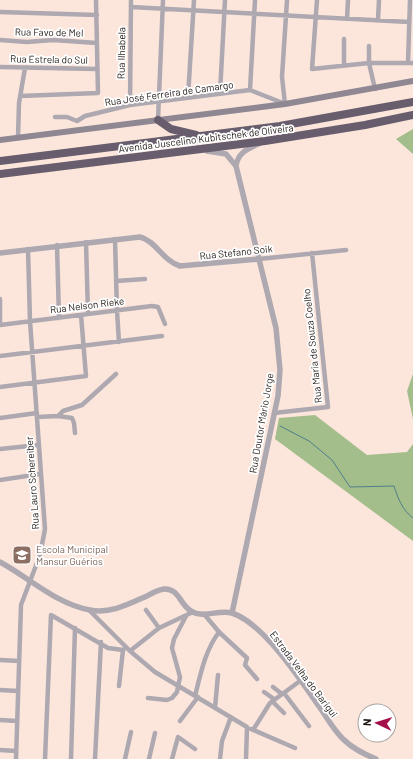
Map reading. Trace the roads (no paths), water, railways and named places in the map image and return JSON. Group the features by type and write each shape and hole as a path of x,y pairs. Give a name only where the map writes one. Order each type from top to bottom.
{"highway":[{"name":"Avenida Juscelino Kubitschek de Oliveira","path":"0,161 312,122 413,102"},
{"name":"Avenida Juscelino Kubitschek de Oliveira","path":"0,174 265,141 365,125 413,115"},
{"path":"158,120 171,129 204,136"}],"main road":[{"path":"0,140 285,104 413,81"}],"street":[{"path":"20,96 98,93 96,0"},
{"name":"Rua Ilhabela","path":"130,0 130,105"},
{"path":"158,120 163,0"},
{"path":"188,98 194,0"},
{"path":"220,93 224,0"},
{"path":"250,90 256,0"},
{"path":"285,104 282,76 287,0"},
{"path":"317,0 312,69 369,63 410,62 410,0"},
{"path":"347,19 348,0"},
{"path":"378,20 379,0"},
{"path":"131,7 409,22"},
{"path":"0,12 97,15"},
{"path":"344,39 344,65"},
{"name":"Rua Favo de Mel","path":"0,40 27,42 53,40 97,43"},
{"path":"369,46 369,63 375,89"},
{"name":"Rua Estrela do Sul","path":"0,67 97,69"},
{"path":"18,137 20,96 26,68"},
{"name":"Rua José Ferreira de Camargo","path":"55,117 67,117 77,120 86,116 130,105 250,90 285,104"},
{"path":"236,166 238,158 242,152 265,141"},
{"path":"197,150 222,153 231,158 236,166"},
{"name":"Rua Doutor Mário Jorge","path":"232,613 280,378 279,350 259,259 236,166"},
{"name":"Rua Stefano Soik","path":"115,239 138,237 148,240 170,261 180,266 346,250"},
{"path":"0,253 115,239 117,311 120,342"},
{"path":"86,242 88,314"},
{"path":"57,245 59,318"},
{"name":"Rua Lauro Schereiber","path":"16,759 21,605 40,555 45,535 45,517 40,474 30,321 28,249"},
{"name":"Rua Maria de Souza Coelho","path":"274,413 328,407 312,253"},
{"path":"116,281 145,279"},
{"path":"0,299 0,325"},
{"name":"Rua Nelson Rieke","path":"0,325 157,307 165,324"},
{"path":"0,387 86,376 81,315"},
{"path":"0,356 162,336"},
{"path":"58,416 63,411 82,405 116,374"},
{"path":"0,418 37,415 72,418 75,433"},
{"path":"0,449 38,444"},
{"path":"0,480 40,474"},
{"path":"0,562 69,603 90,611 114,609 164,589 175,593 188,609 193,612 204,614 232,613"},
{"path":"146,610 159,628"},
{"path":"90,611 125,649"},
{"path":"130,651 159,628 193,612"},
{"name":"Estrada Velha do Barigui","path":"232,613 254,626 265,636 341,737 357,750 376,759"},
{"path":"204,614 219,632 247,658 245,665 257,679"},
{"path":"45,759 51,615 108,648 125,649 130,651 155,672 179,687 247,727 294,748"},
{"path":"148,698 167,700 172,698 179,687 180,676 172,648 174,639 186,616"},
{"path":"71,759 75,628"},
{"path":"180,721 196,697 203,664 210,644 219,632"},
{"path":"95,759 100,642"},
{"path":"119,686 125,649"},
{"path":"0,660 19,661"},
{"path":"215,708 218,674"},
{"path":"253,730 273,700 300,681"},
{"path":"273,687 283,693 309,726"},
{"path":"0,690 18,691"},
{"path":"264,692 284,713"},
{"path":"220,759 222,741 231,717"},
{"path":"0,720 17,721"},
{"path":"246,759 247,727"},
{"path":"125,759 131,732"},
{"path":"149,759 155,734"},
{"path":"172,759 178,737 195,749"},
{"path":"0,750 16,751"}],"waterway":[{"path":"280,426 309,441 332,460 350,487 394,486 403,508 413,518"}],"place":[{"name":"Escola Municipal Mansur Guérios","path":"22,555"}]}
